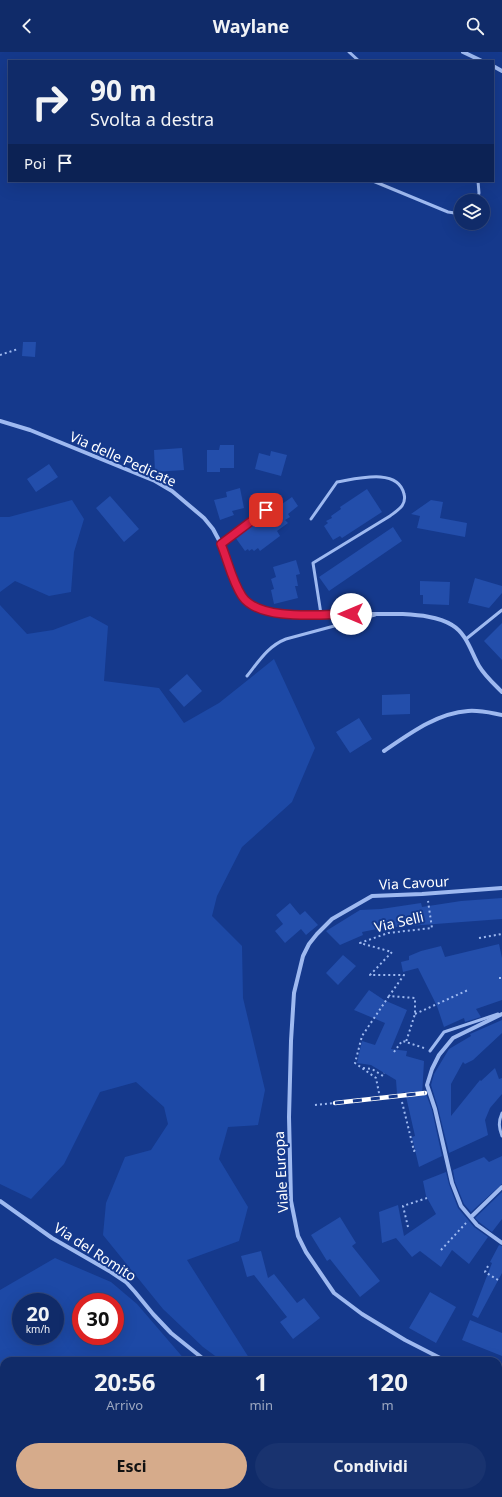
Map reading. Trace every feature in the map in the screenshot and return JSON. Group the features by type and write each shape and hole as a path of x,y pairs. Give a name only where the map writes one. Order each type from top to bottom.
{"street":[{"path":"463,52 480,60"},
{"name":"Via delle Pedicate","path":"0,421 30,430 166,487 183,499 204,518 213,529 221,544 239,592 250,605 278,614 417,615 439,619 453,625 466,639 482,670 502,692"},
{"path":"384,750 417,729 449,715 474,711 502,715"},
{"name":"Via Cavour","path":"303,956 313,939 332,919 372,896 428,894 502,888"},
{"name":"Viale Europa","path":"303,956 294,992 289,1117 291,1201 298,1236 306,1252 334,1293 362,1314 405,1340 438,1357"},
{"path":"502,1013 453,1038 439,1054 427,1085 436,1109 452,1183 461,1206 477,1225 502,1243"},
{"path":"470,1217 502,1187"},
{"name":"Via del Romito","path":"0,1201 52,1238 123,1280 171,1333 201,1357"}],"lane":[{"path":"349,52 358,60"},
{"path":"375,182 448,212 454,213"},
{"path":"478,182 479,194"},
{"path":"312,519 337,482 384,477 393,479 398,483 404,493 404,503 401,508 313,563 321,614"},
{"path":"221,544 266,510"},
{"path":"466,639 502,609"},
{"path":"248,676 265,653 278,642 381,614"},
{"path":"430,1051 444,1032 502,1013"},
{"path":"502,1113 499,1122 499,1129 502,1136"}],"path":[{"path":"0,355 18,349"},
{"name":"Via Selli","path":"389,996 404,974 370,975 392,952 360,943 388,933 432,928 428,894"},
{"path":"478,938 502,934"},
{"path":"415,1014 468,990"},
{"path":"380,1098 376,1078 355,1062 362,1036 389,996 415,998 415,1014 406,1042"},
{"path":"394,1052 402,1041 430,1051"},
{"path":"362,1068 372,1069 383,1076 384,1073"},
{"path":"402,1102 414,1151 415,1150"},
{"path":"315,1105 335,1103"},
{"path":"408,1228 403,1206 427,1198"},
{"path":"441,1250 470,1217"},
{"path":"488,1266 484,1272 498,1280"}],"shaded area":[{"path":"72,500 84,519 74,552 71,592 49,596 15,581 0,592 0,517 9,517"},
{"path":"0,605 27,634 53,630 90,616 108,626 104,681 159,688 184,723 219,703 274,659 315,748 292,802 242,847 217,896 212,916 242,946 243,998 265,1090 258,1125 228,1127 219,1159 248,1207 239,1241 187,1260 248,1357 217,1357 203,1347 163,1309 103,1235 106,1203 125,1157 151,1150 168,1124 164,1107 136,1082 100,1092 64,1164 31,1199 0,1184"},
{"path":"55,1258 111,1282 124,1293 137,1304 183,1357 0,1357 0,1290"}],"building":[{"path":"23,342 36,342 35,357 22,356"},
{"path":"220,445 234,445 234,468 220,468 220,472 207,472 207,450 219,450"},
{"path":"182,448 184,470 155,472 154,450"},
{"path":"271,451 287,455 281,476 255,469 259,453 270,456"},
{"path":"49,464 58,477 36,492 27,479"},
{"path":"240,488 244,508 232,511 234,515 220,520 214,500 227,497 226,492"},
{"path":"367,489 382,512 342,538 340,536 333,540 324,526 328,523 326,521 332,518 331,516 341,509 340,507"},
{"path":"110,496 139,529 124,542 96,508"},
{"path":"292,497 298,506 288,514 290,517 285,520 288,523 277,531 280,536 260,551 258,548 254,551 252,549 249,551 248,549 245,551 235,537"},
{"path":"431,500 443,502 440,518 467,523 465,537 417,528 420,516 411,514"},
{"path":"393,527 402,541 329,591 319,577"},
{"path":"296,560 300,574 296,575 298,586 295,586 298,598 274,604 271,590 274,589 271,579 276,577 273,567"},
{"path":"475,578 502,586 502,593 489,608 468,603"},
{"path":"420,581 450,582 449,605 423,604 423,595 420,595"},
{"path":"502,623 502,660 484,641"},
{"path":"187,674 202,691 184,707 169,690"},
{"path":"410,694 410,714 382,715 382,695"},
{"path":"359,718 372,739 350,753 336,732"},
{"path":"502,898 502,919 382,928 362,932 363,935 340,945 326,931 360,910 381,909 421,903 422,907 461,901"},
{"path":"290,903 300,915 305,911 318,925 306,935 301,929 285,943 275,931 283,924 276,915"},
{"path":"499,944 502,958 502,1000 476,1009 481,1017 465,1022 464,1018 444,1027 437,1006 418,968 403,972 401,962 409,960 409,956 421,951 441,946 445,957"},
{"path":"343,955 356,966 338,985 326,973"},
{"path":"369,990 384,1000 407,1010 391,1049 407,1051 406,1056 424,1061 422,1096 425,1091 432,1110 442,1156 419,1167 412,1137 415,1136 405,1092 397,1094 396,1080 371,1065 357,1063 362,1041 375,1045 385,1023 354,1010"},
{"path":"502,1020 502,1033 473,1060 465,1064 463,1062 451,1084 451,1116 480,1080 481,1081 495,1068 499,1079 502,1078 502,1094 490,1108 485,1120 488,1135 449,1153 431,1085 434,1074 449,1049 471,1036 470,1034"},
{"path":"502,1156 502,1184 471,1212 464,1204 455,1182 453,1170 484,1157 489,1162"},
{"path":"446,1172 458,1208 474,1227 488,1237 469,1264 452,1250 441,1267 420,1251 412,1257 396,1238 382,1243 379,1212 398,1205 404,1236 436,1214 426,1196 423,1181"},
{"path":"502,1192 502,1219 492,1232 475,1218"},
{"path":"340,1217 356,1243 352,1246 380,1281 360,1297 330,1259 327,1261 311,1235"},
{"path":"499,1245 502,1246 502,1273 478,1318 472,1315 492,1263 490,1262"},
{"path":"261,1251 268,1278 274,1274 297,1303 304,1298 320,1318 293,1339 280,1322 287,1317 254,1275 247,1277 241,1256"},
{"path":"430,1292 456,1307 436,1343 409,1328"},
{"path":"470,1320 502,1333 502,1356 462,1340"}],"railway":[{"path":"335,1103 425,1093"}],"route":[{"path":"266,510 221,544 236,586 246,602 262,610 273,613 351,614"}]}
